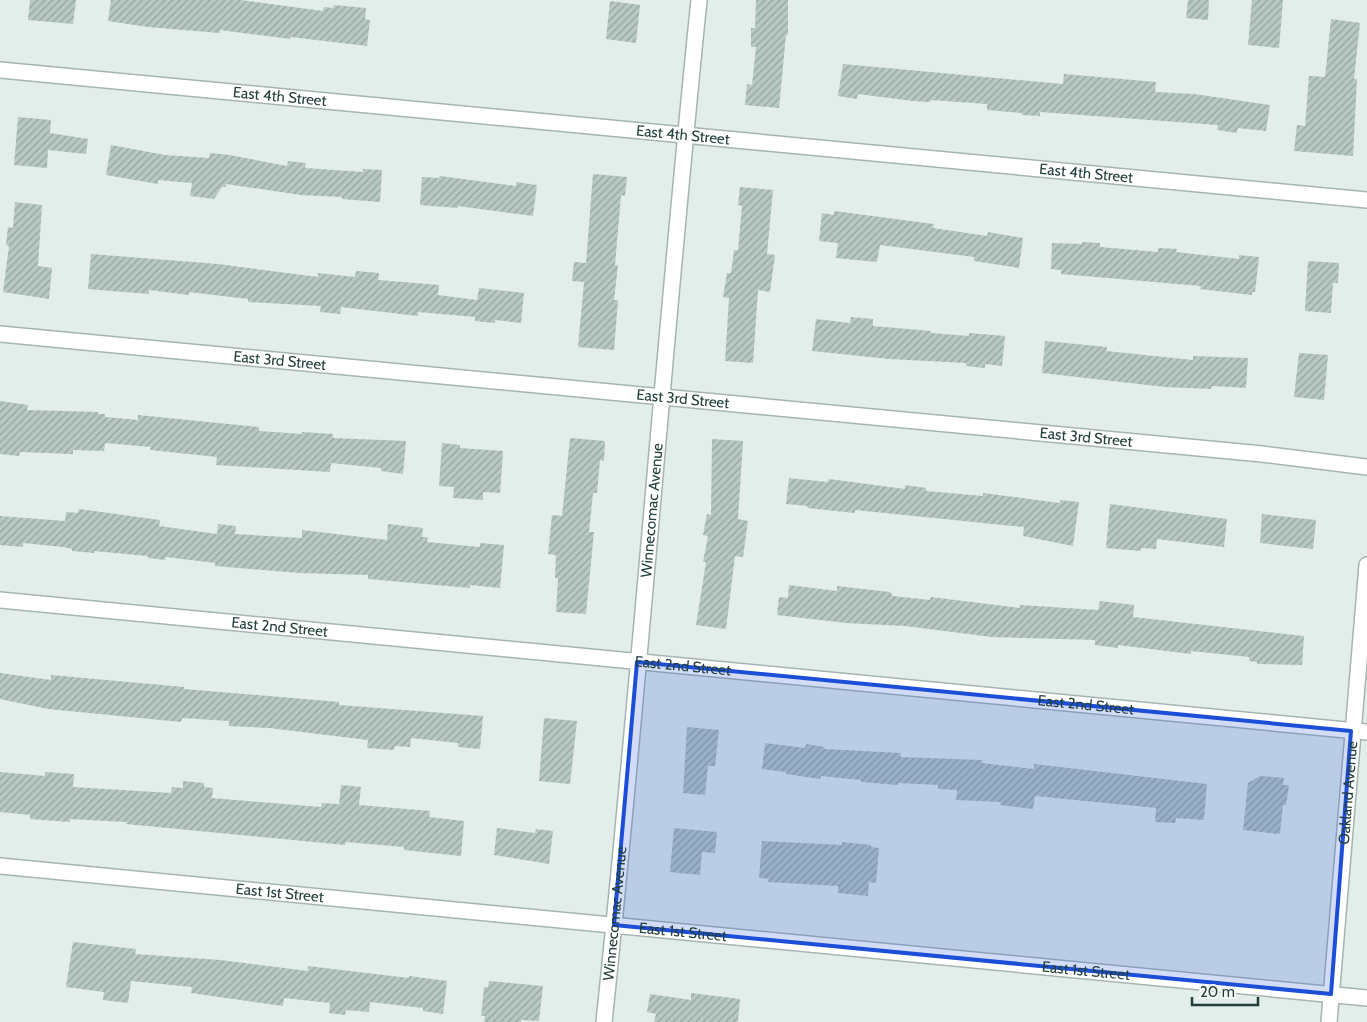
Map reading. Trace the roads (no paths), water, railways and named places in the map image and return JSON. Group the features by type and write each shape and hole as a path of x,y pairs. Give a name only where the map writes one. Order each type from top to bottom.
{"street":[{"name":"Winnecomac Avenue","path":"604,1022 626,819 637,662 699,0"},
{"name":"East 4th Street","path":"0,70 1367,200"},
{"name":"East 3rd Street","path":"0,334 1262,454 1367,467"},
{"name":"Oakland Avenue","path":"1329,1022 1367,564"},
{"name":"East 2nd Street","path":"0,600 1367,732"},
{"name":"East 1st Street","path":"0,866 1367,998"}]}
